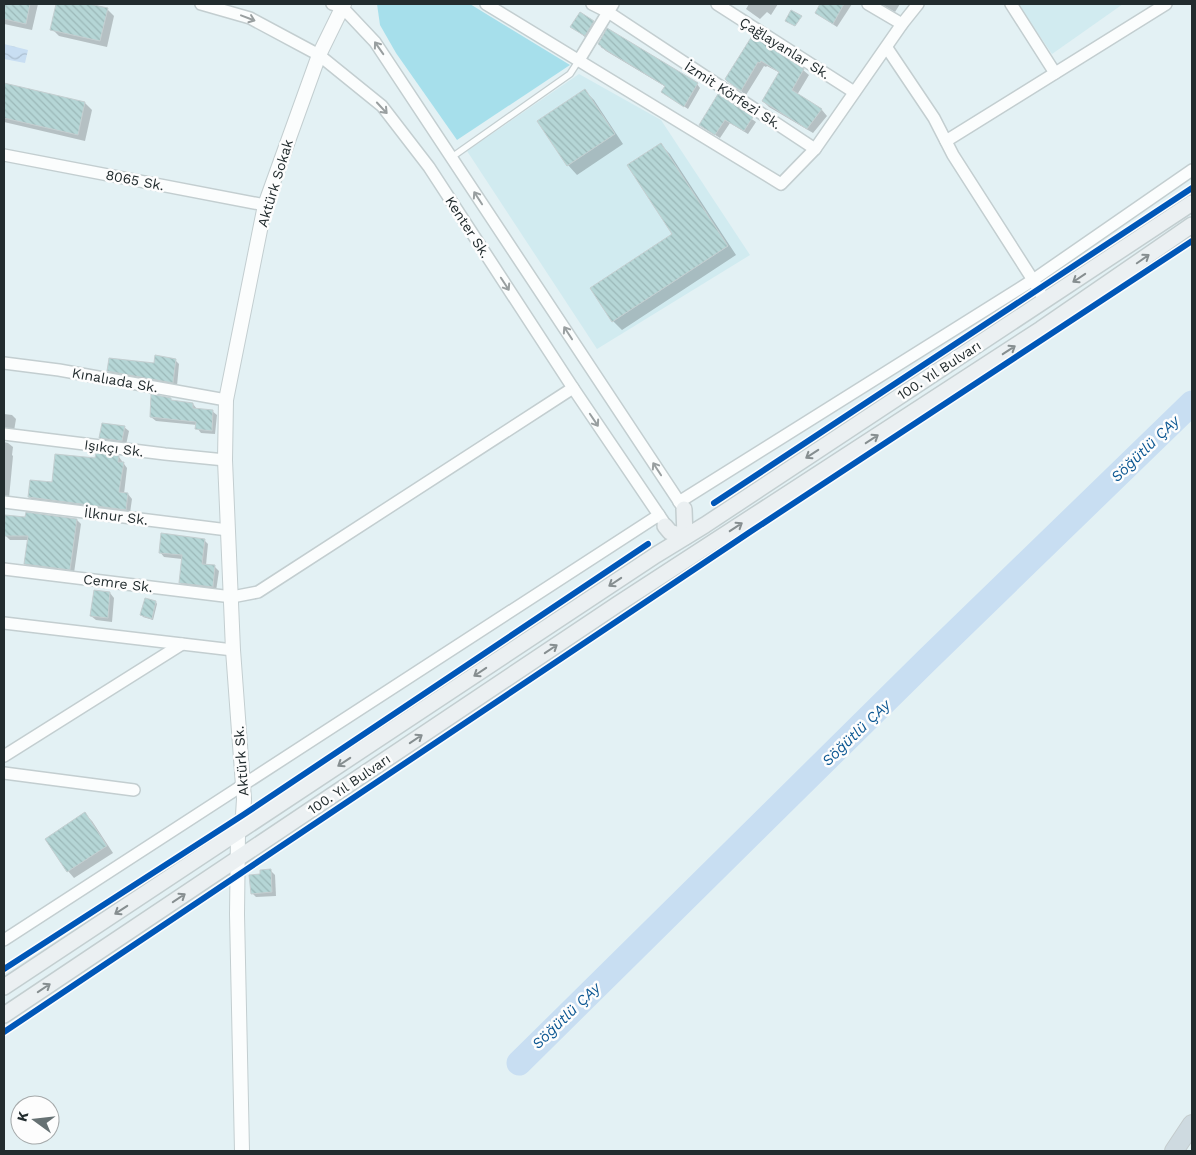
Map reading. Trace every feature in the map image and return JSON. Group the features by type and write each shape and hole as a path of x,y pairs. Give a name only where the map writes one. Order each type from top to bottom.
{"highway":[{"path":"1174,1151 1192,1124"}],"main road":[{"name":"100. Yıl Bulvarı","path":"4,987 1192,203"},
{"name":"100. Yıl Bulvarı","path":"4,1015 695,554 1041,329 1192,225"},
{"path":"682,506 685,537 695,554"},
{"path":"662,520 670,532 685,537"}],"street":[{"name":"Kenter Sk.","path":"202,4 250,18 319,55 382,106 429,168 662,520"},
{"path":"486,4 781,184 815,149 918,4"},
{"name":"İzmit Körfezi Sk.","path":"592,4 610,8 815,149"},
{"name":"Çağlayanlar Sk.","path":"716,4 854,92"},
{"path":"868,4 902,24"},
{"path":"1011,4 1055,73"},
{"path":"946,141 1166,4"},
{"name":"Kenter Sk.","path":"339,5 375,42 682,506"},
{"name":"Aktürk Sokak","path":"226,400 265,204 339,5"},
{"path":"579,60 610,8"},
{"path":"887,48 934,118 953,155 1045,301"},
{"name":"8065 Sk.","path":"4,155 265,204"},
{"path":"682,506 1033,280 1192,170"},
{"name":"Kınalıada Sk.","path":"4,363 59,370 226,400"},
{"name":"Cemre Sk.","path":"4,569 232,597 258,592 573,388"},
{"name":"Aktürk Sk.","path":"226,400 225,460 233,650 243,784 243,814 238,833 237,914 242,1151"},
{"name":"Işıkçı Sk.","path":"4,434 225,460"},
{"name":"İlknur Sk.","path":"4,502 228,530"},
{"path":"4,940 243,784 662,520"},
{"path":"4,623 233,650"},
{"path":"4,756 182,644"},
{"path":"4,773 134,790"}],"lane":[{"path":"452,157 570,74 579,60"}],"shaded area":[{"path":"377,4 470,4 570,65 457,140 396,53 380,25"},
{"path":"1018,4 1123,4 1052,54"},
{"path":"579,74 661,120 750,255 597,349 467,151"}],"water":[{"path":"4,44 28,50 25,63 4,59"}],"building":[{"path":"4,4 30,4 26,24 4,19"},
{"path":"56,4 89,4 108,8 100,41 50,30"},
{"path":"820,4 844,4 833,24 815,13"},
{"path":"791,10 802,16 795,26 785,21"},
{"path":"580,12 594,21 585,36 570,27"},
{"path":"607,28 698,83 684,107 661,92 665,86 598,44"},
{"path":"752,36 804,69 792,90 822,109 807,129 762,101 779,72 761,61 760,63 758,62 741,91 725,79"},
{"path":"4,83 85,102 78,135 4,118"},
{"path":"585,89 615,134 567,166 537,121"},
{"path":"718,94 753,117 744,131 725,120 715,135 699,125"},
{"path":"661,143 728,246 612,322 590,288 672,234 627,165"},
{"path":"155,355 176,359 173,383 107,371 109,358 154,363"},
{"path":"151,394 171,398 171,400 193,403 193,408 213,410 212,431 195,429 196,422 150,417"},
{"path":"102,423 125,426 122,441 99,438"},
{"path":"96,453 119,456 118,462 124,462 119,492 128,493 126,510 28,497 30,480 52,482 55,454 95,458"},
{"path":"26,512 77,519 70,570 24,564 28,536 4,536 5,515 25,517"},
{"path":"161,533 205,539 202,564 215,565 213,587 179,583 182,555 159,553"},
{"path":"94,590 110,592 108,618 90,616"},
{"path":"145,598 156,601 152,619 140,615"},
{"path":"85,812 107,846 67,872 45,839"},
{"path":"271,869 272,892 251,894 249,875 260,874 260,870"}],"waterway":[{"name":"Söğütlü ÇAy","path":"519,1063 927,660 1192,403"}],"cycle path":[{"path":"714,503 1192,188"},
{"path":"4,1032 750,532 1192,241"},
{"path":"4,969 243,815 648,544"}]}
